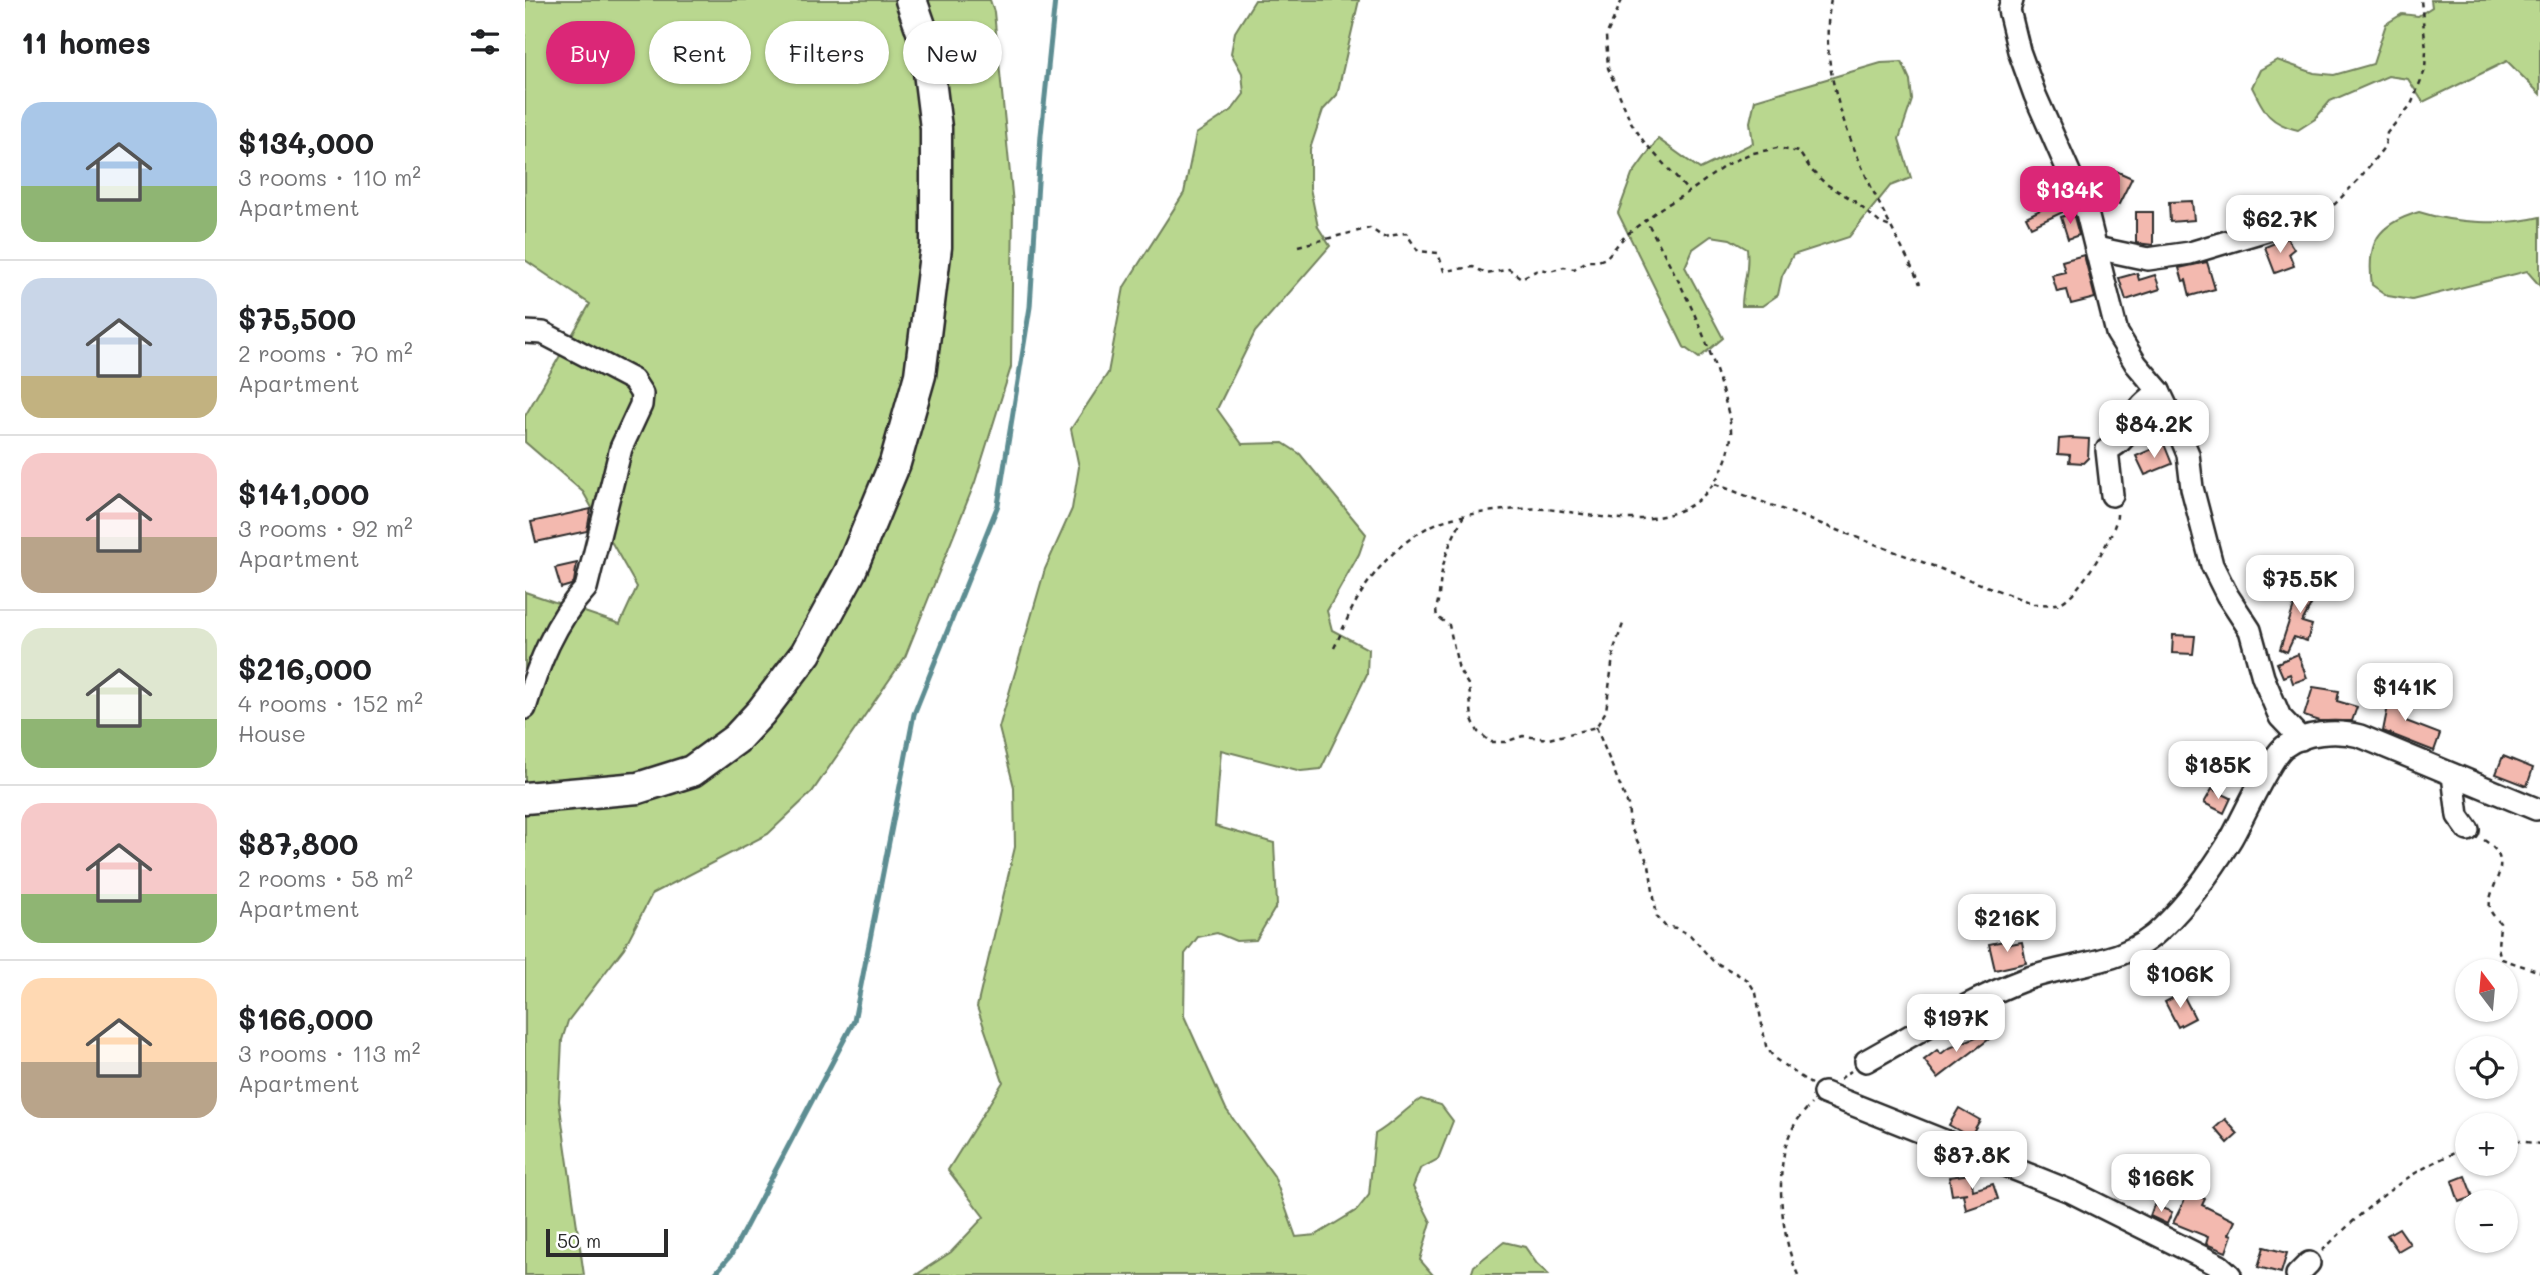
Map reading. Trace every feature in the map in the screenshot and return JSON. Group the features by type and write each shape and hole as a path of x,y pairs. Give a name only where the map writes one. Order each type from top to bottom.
{"highway":[{"path":"525,798 638,788 691,771 736,739 761,712 806,653 850,572 895,463 920,376 936,247 936,128 925,40 911,0"}],"street":[{"path":"2012,0 2009,10 2019,51 2035,95 2081,199 2117,333 2136,364 2159,391 2188,454 2192,488 2212,565 2227,595 2250,630 2263,677 2280,717 2301,739"},
{"path":"2096,248 2148,259 2190,253 2290,223"},
{"path":"525,332 543,333 633,380 642,394 641,405 621,447 586,588 574,601 547,648 525,708"},
{"path":"2112,495 2107,450 2121,443 2133,425 2139,409 2159,391"},
{"path":"1866,1061 1979,998 2050,971 2103,961 2144,943 2162,929 2203,880 2230,841 2280,751 2301,739 2322,734 2350,733 2536,810"},
{"path":"2453,775 2458,816 2468,830"},
{"path":"1824,1093 2072,1192 2220,1266 2230,1275"}],"path":[{"path":"1622,0 1606,36 1608,68 1631,122 1644,142 1689,192"},
{"path":"1831,0 1826,23 1831,74 1840,114 1920,284"},
{"path":"2290,223 2335,204 2385,146 2387,133 2411,105 2425,70 2426,50 2421,0"},
{"path":"1298,246 1370,228 1383,237 1406,233 1418,251 1438,253 1444,271 1473,267 1487,274 1509,269 1521,278 1540,269 1574,269 1587,261 1606,258 1626,236 1661,208 1738,160 1749,154 1777,148 1799,152 1812,171 1826,184 1853,200 1880,223 1893,228"},
{"path":"1334,648 1357,599 1388,558 1418,533 1440,522 1464,515 1543,509 1595,517 1632,519 1662,516 1694,504 1715,484 1729,450 1731,431 1725,400 1711,351 1674,269 1646,220"},
{"path":"1715,484 2034,604 2061,603 2082,585 2116,526 2118,517 2112,495"},
{"path":"1464,515 1445,555 1440,573 1439,600 1435,610 1437,617 1449,625 1459,670 1469,686 1472,719 1478,732 1491,742 1505,742 1523,736 1549,739 1596,727 1606,711 1614,649 1623,624"},
{"path":"1596,727 1628,805 1630,826 1649,866 1657,918 1665,926 1690,935 1713,961 1748,980 1756,993 1766,1046 1774,1058 1824,1093"},
{"path":"2468,830 2490,845 2498,859 2500,876 2490,910 2500,923 2499,954 2502,959 2540,972"},
{"path":"1798,1275 1786,1242 1781,1213 1781,1185 1786,1147 1793,1126 1810,1105 1844,1075 1866,1061"},
{"path":"2518,1141 2540,1144"},
{"path":"2303,1269 2375,1200 2416,1172 2455,1152"}],"green space":[{"path":"525,0 990,0 995,21 903,21 903,84 1001,84 1013,204 1011,367 975,482 905,657 812,792 768,834 652,894 624,948 568,1021 562,1040 559,1101 584,1275 525,1275 525,592 620,624 637,587 583,492 525,442 525,416 590,304 525,260"},
{"path":"1255,0 1359,0 1337,95 1323,110 1310,149 1310,188 1318,227 1330,246 1255,332 1217,409 1242,444 1283,443 1300,454 1366,534 1359,554 1327,611 1332,630 1368,649 1367,674 1321,769 1301,771 1221,750 1215,826 1274,843 1277,905 1256,940 1236,941 1217,933 1198,937 1185,954 1184,1016 1226,1109 1274,1176 1296,1237 1316,1235 1357,1210 1369,1195 1375,1134 1421,1099 1441,1105 1453,1121 1438,1159 1420,1169 1413,1187 1431,1222 1420,1260 1433,1275 916,1275 951,1252 984,1217 948,1170 1003,1082 977,1007 1015,847 1014,787 999,728 1045,569 1072,509 1079,467 1071,429 1108,373 1124,287 1184,193 1196,134 1232,110 1244,94 1242,73 1231,53 1235,32"},
{"path":"2431,0 2540,0 2540,94 2507,61 2423,102 2408,79 2388,76 2330,101 2315,119 2298,130 2280,124 2269,116 2252,87 2260,70 2277,60 2314,73 2334,75 2373,64 2386,24 2402,14 2418,16 2432,7"},
{"path":"1902,62 1910,80 1912,100 1899,139 1911,178 1890,186 1849,237 1793,255 1782,276 1778,295 1762,306 1742,306 1747,249 1730,239 1711,236 1693,249 1685,267 1723,338 1699,358 1684,347 1618,213 1632,175 1658,139 1700,169 1753,143 1750,122 1755,100 1881,63"},
{"path":"2419,212 2447,219 2479,222 2511,222 2540,217 2540,286 2527,271 2412,300 2388,296 2372,285 2373,246 2385,229 2394,222"},
{"path":"1504,1242 1525,1247 1549,1275 1471,1275 1474,1266"}],"building":[{"path":"2116,171 2132,178 2119,204 2096,194 2104,177 2112,181"},
{"path":"2060,200 2065,211 2031,227 2026,217"},
{"path":"2192,201 2194,220 2170,222 2169,202"},
{"path":"2136,212 2153,212 2153,245 2136,243"},
{"path":"2073,213 2079,235 2068,239 2061,217"},
{"path":"2287,238 2294,249 2289,253 2294,266 2275,273 2265,247"},
{"path":"2084,255 2095,298 2071,304 2067,290 2057,292 2052,275 2065,272 2062,261"},
{"path":"2207,262 2215,289 2190,296 2186,280 2183,281 2179,268"},
{"path":"2137,273 2139,280 2155,275 2160,289 2126,300 2119,278"},
{"path":"2059,439 2089,439 2088,458 2083,463 2069,462 2070,455 2058,454"},
{"path":"2164,444 2172,464 2145,475 2136,456"},
{"path":"591,509 587,531 536,542 531,522"},
{"path":"577,563 574,582 561,588 555,568"},
{"path":"2306,579 2321,586 2302,622 2312,625 2307,641 2294,637 2287,652 2280,649 2297,597"},
{"path":"2173,635 2195,636 2193,654 2172,653"},
{"path":"2298,654 2307,678 2293,683 2290,674 2283,677 2277,663"},
{"path":"2313,687 2339,691 2337,701 2357,707 2352,721 2320,721 2304,716"},
{"path":"2383,690 2404,691 2402,714 2407,715 2406,721 2440,734 2434,751 2383,731 2388,706 2382,706"},
{"path":"2503,756 2533,768 2527,786 2496,774"},
{"path":"2212,789 2231,798 2224,813 2204,803"},
{"path":"2009,940 2010,944 2022,942 2026,963 1995,970 1989,944"},
{"path":"2182,993 2195,1018 2178,1027 2165,1002"},
{"path":"1995,1029 1997,1033 1938,1078 1924,1060 1937,1050 1941,1054"},
{"path":"1959,1108 1980,1120 1970,1137 1949,1125"},
{"path":"2225,1119 2238,1134 2228,1143 2215,1128"},
{"path":"1971,1174 1973,1190 1993,1184 1998,1199 1966,1210 1963,1194 1967,1193 1952,1195 1949,1177"},
{"path":"2465,1176 2470,1190 2455,1190 2452,1181"},
{"path":"2189,1191 2205,1199 2202,1205 2235,1221 2229,1234 2232,1235 2226,1252 2206,1244 2208,1237 2173,1223"},
{"path":"2154,1205 2172,1212 2167,1224 2150,1216"},
{"path":"2399,1228 2410,1244 2398,1251 2387,1235"},
{"path":"2264,1247 2287,1253 2281,1273 2258,1267"}],"waterway":[{"path":"714,1275 731,1255 854,1021 914,714 998,505 1030,307 1041,135 1055,0"}]}
